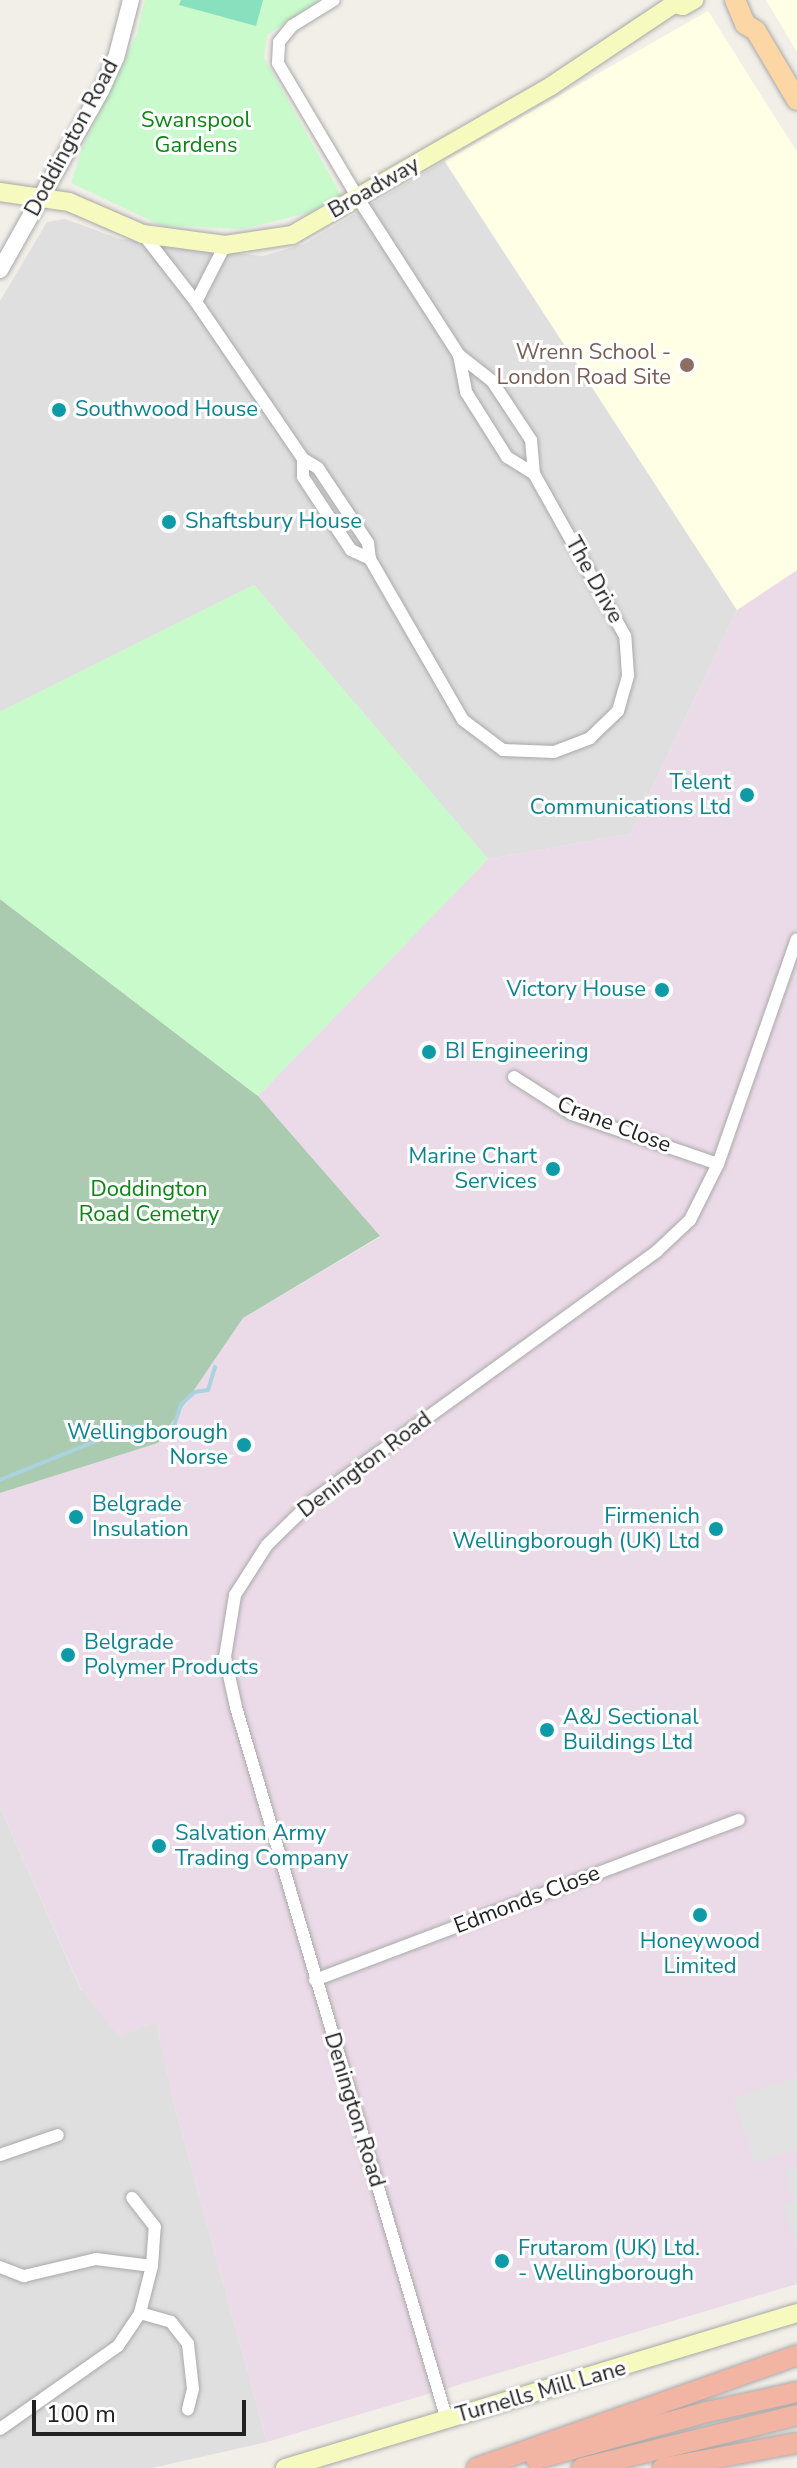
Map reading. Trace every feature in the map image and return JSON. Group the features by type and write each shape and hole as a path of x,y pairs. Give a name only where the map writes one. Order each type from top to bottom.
{"highway":[{"path":"477,2468 797,2355"},
{"path":"505,2468 646,2427 797,2392"},
{"path":"582,2468 797,2415"},
{"path":"663,2468 797,2443"}],"main road":[{"name":"Broadway","path":"0,192 78,205 143,234 225,245 292,235 551,86 675,2 683,6 694,0"},
{"path":"735,0 745,24 756,31 797,100"},
{"path":"747,0 758,19 756,31"},
{"name":"Turnells Mill Lane","path":"285,2468 797,2313"}],"street":[{"name":"Doddington Road","path":"0,270 101,91 116,58 131,0"},
{"name":"The Drive","path":"143,234 196,302 303,459 318,468 368,543 370,559 463,720 503,750 554,752 590,738 618,711 628,675 625,636 534,474 531,440 492,381 459,355 358,198 278,63 279,42 292,26 334,0"},
{"path":"196,302 225,245"},
{"name":"The Drive","path":"459,355 466,392 507,457 534,474"},
{"name":"Denington Road","path":"447,2420 315,1980 225,1657 235,1595 267,1545 312,1501 657,1251 690,1220 718,1164 797,939"},
{"name":"Crane Close","path":"514,1077 572,1114 718,1164"},
{"name":"Edmonds Close","path":"315,1980 739,1820"},
{"path":"0,2155 58,2135"},
{"path":"0,2429 118,2346 140,2313 152,2266 155,2227 132,2198"},
{"path":"0,2267 24,2276 96,2259 152,2266"},
{"path":"140,2313 171,2322 188,2344 193,2389 188,2409"}],"shaded area":[{"path":"766,0 797,0 797,52"},
{"name":"Wrenn School - London Road Site","path":"708,11 797,152 797,570 737,610 445,161"},
{"path":"444,161 737,610 630,834 488,859 254,585 0,712 0,301 47,222 65,219 120,239 263,256 304,244"},
{"path":"797,570 797,2284 267,2442 174,2104 156,2022 119,2037 81,1989 0,1807 0,1493 158,1443 243,1318 380,1237 258,1096 488,859 630,834 737,610"},
{"path":"0,1807 81,1990 156,2021 174,2104 267,2442 152,2468 0,2468"},
{"path":"797,2078 797,2149 755,2163 733,2098"},
{"path":"797,2167 797,2246 783,2204 794,2200 784,2171"}],"green space":[{"name":"Swanspool Gardens","path":"145,0 320,0 267,35 264,58 341,195 311,212 243,229 160,225 71,183 82,149 137,34"},
{"path":"181,0 263,0 256,26 179,5"},
{"path":"254,585 488,859 258,1096 0,899 0,712"},
{"name":"Doddington Road Cemetry","path":"0,899 258,1096 380,1236 243,1318 158,1443 0,1493"}],"waterway":[{"path":"0,1480 133,1426 152,1431 174,1426 181,1404 195,1392 208,1390 215,1367"}],"place":[{"name":"Wrenn School - London Road Site","path":"687,365"},
{"name":"Southwood House","path":"59,410"},
{"name":"Shaftsbury House","path":"169,522"},
{"name":"Telent Communications Ltd","path":"747,795"},
{"name":"Victory House","path":"662,990"},
{"name":"BI Engineering","path":"429,1052"},
{"name":"Marine Chart Services","path":"553,1169"},
{"name":"Wellingborough Norse","path":"244,1445"},
{"name":"Belgrade Insulation","path":"76,1517"},
{"name":"Firmenich Wellingborough (UK) Ltd","path":"716,1529"},
{"name":"Belgrade Polymer Products","path":"68,1655"},
{"name":"A&J Sectional Buildings Ltd","path":"547,1730"},
{"name":"Salvation Army Trading Company","path":"159,1846"},
{"name":"Honeywood Limited","path":"700,1915"},
{"name":"Frutarom (UK) Ltd. - Wellingborough","path":"502,2261"}]}
